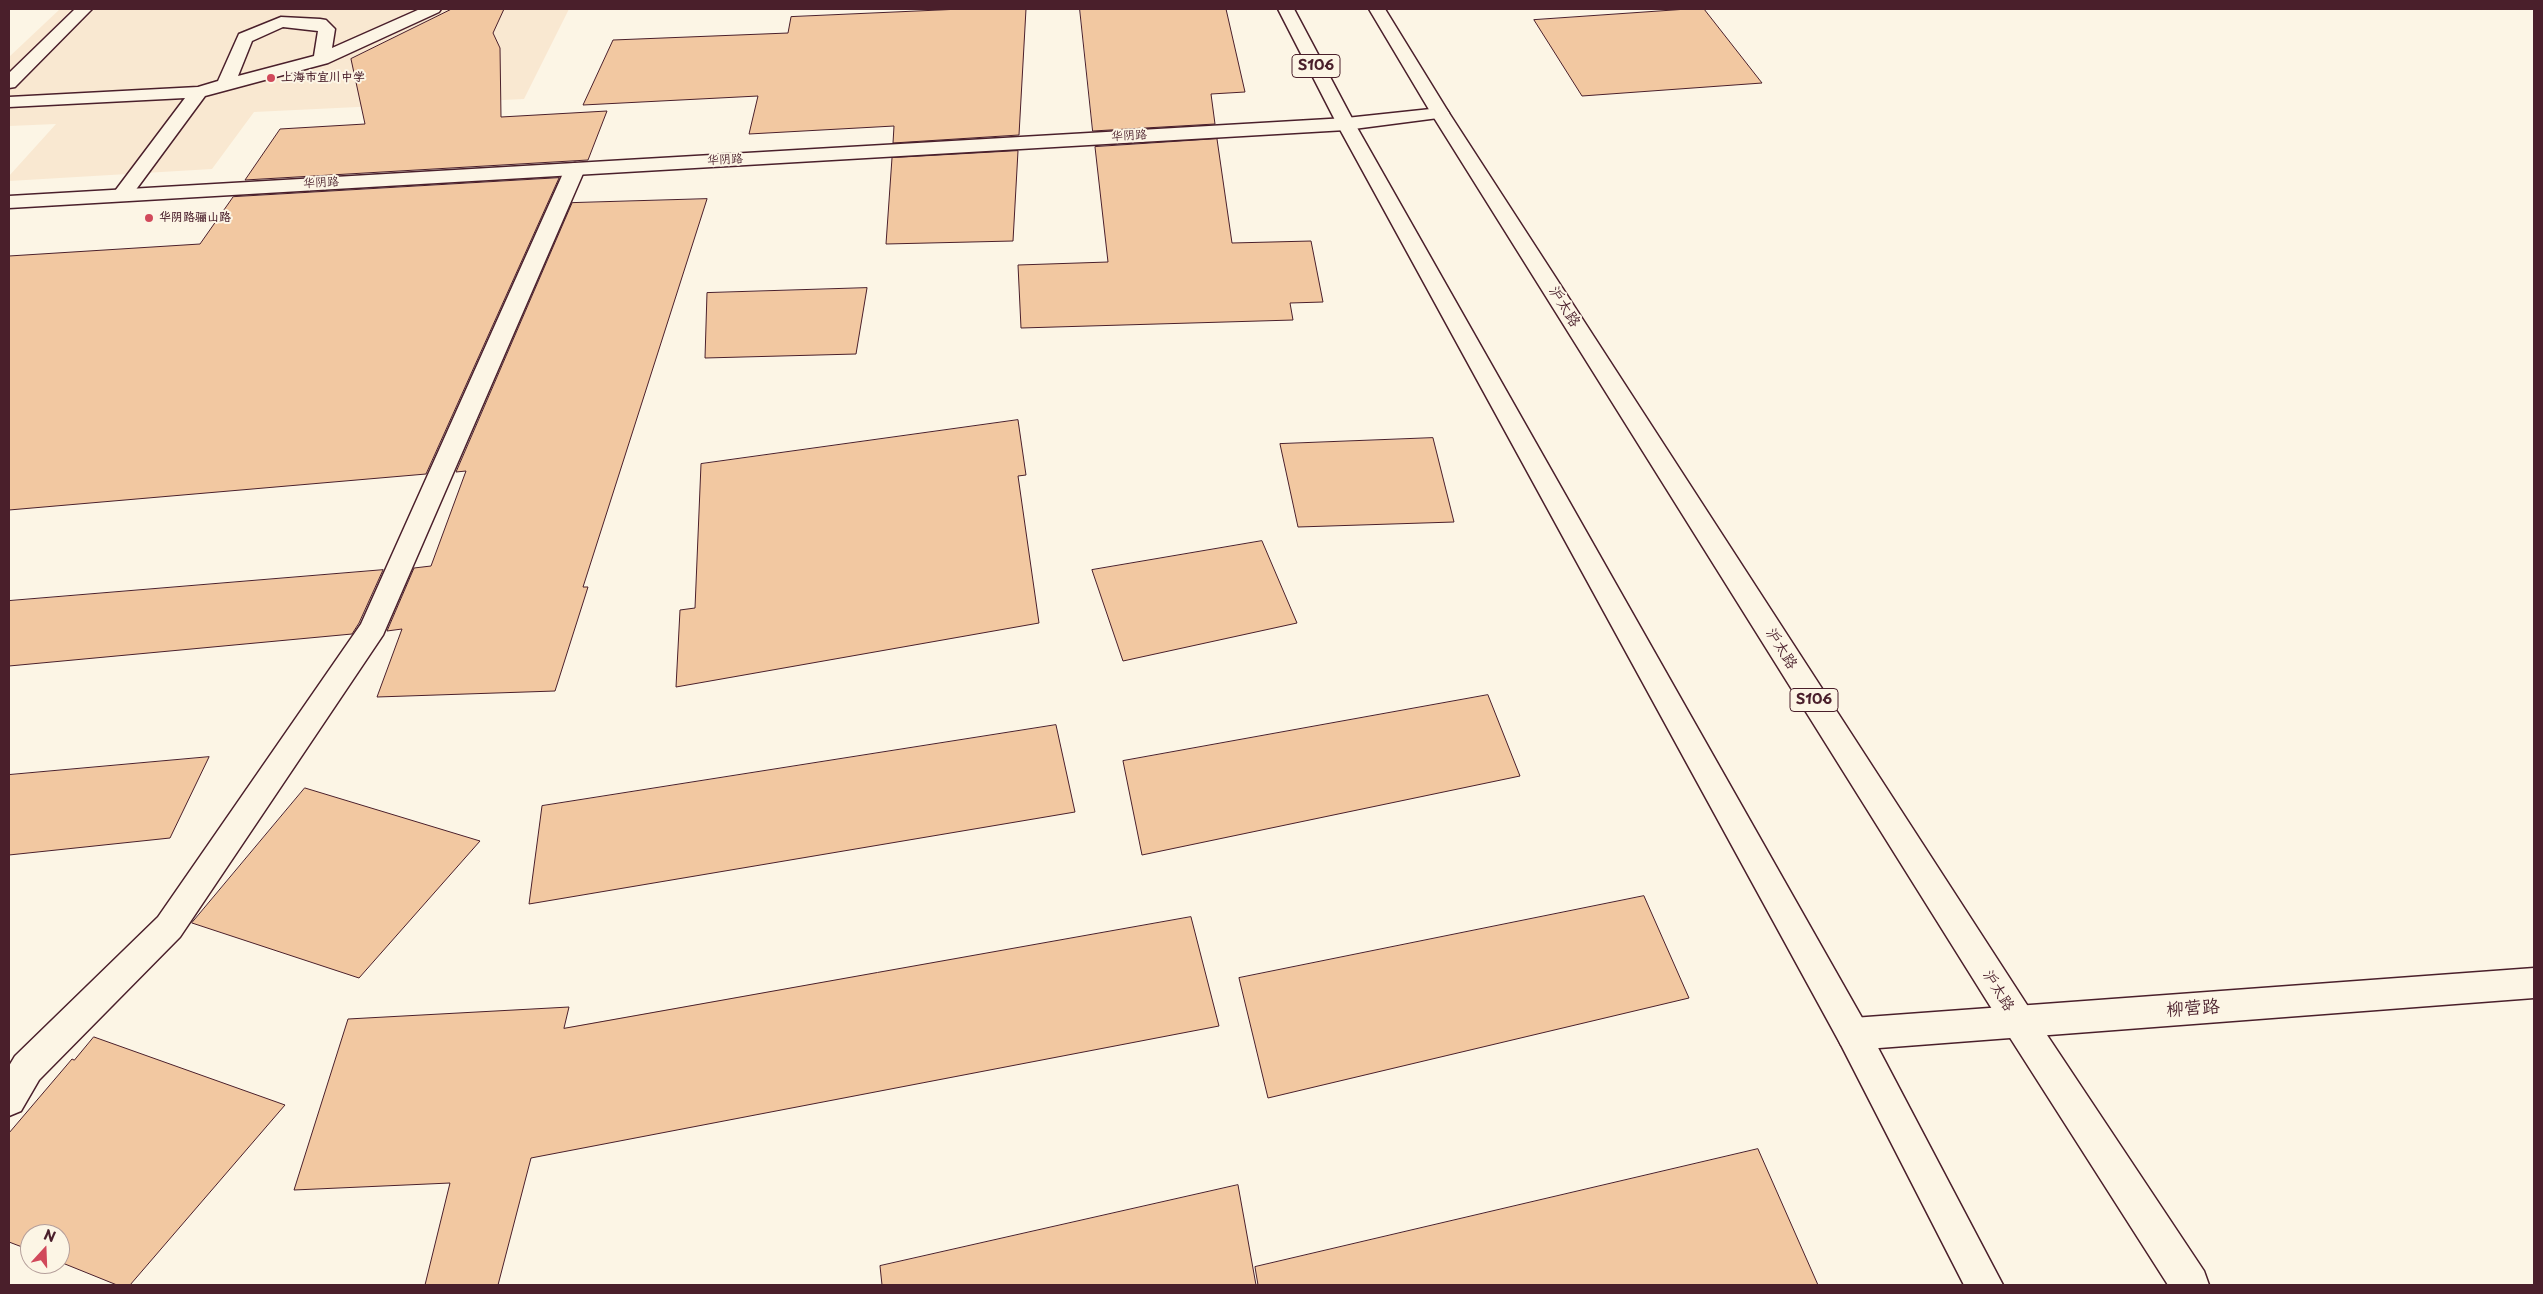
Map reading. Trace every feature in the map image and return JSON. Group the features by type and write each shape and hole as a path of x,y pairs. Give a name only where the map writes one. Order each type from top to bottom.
{"main road":[{"path":"9,83 84,9"},
{"path":"9,102 199,92 322,59 433,9"},
{"name":"S106","path":"1286,9 1346,124 1853,1034 1984,1285"},
{"name":"沪太路","path":"1378,9 1440,113 2019,1022 2190,1285"},
{"path":"225,86 245,38 281,22 320,24 327,29 322,59"},
{"path":"122,195 199,92"},
{"name":"华阴路","path":"9,202 1346,124 1440,113"},
{"path":"9,1099 27,1068 169,927 373,628 575,169"},
{"name":"柳营路","path":"1853,1034 2534,983"}],"shaded area":[{"name":"上海市宜川中学","path":"60,9 569,9 524,99 254,112 212,169 9,181 9,176 56,124 9,126 9,57"}],"building":[{"path":"452,9 504,9 493,33 500,48 501,117 607,111 588,160 245,180 280,129 365,124 351,59"},
{"path":"962,9 1026,9 1019,135 893,143 894,126 749,134 758,96 583,105 613,40 788,33 791,17"},
{"path":"1080,9 1226,9 1245,92 1211,94 1215,124 1093,131"},
{"path":"1704,9 1762,83 1582,96 1534,20"},
{"path":"1217,139 1232,243 1311,241 1323,302 1290,303 1293,320 1021,328 1018,265 1108,262 1095,147"},
{"path":"1018,151 1013,241 886,244 892,158"},
{"path":"559,178 426,474 9,510 9,256 200,244 233,197"},
{"path":"707,199 583,587 588,587 555,691 377,697 402,629 387,631 414,568 431,566 466,471 456,472 572,203"},
{"path":"867,288 856,354 705,358 707,293"},
{"path":"1018,420 1026,475 1018,476 1039,623 676,687 680,610 695,608 701,464"},
{"path":"1433,438 1454,522 1298,527 1280,444"},
{"path":"1262,541 1297,623 1123,661 1092,570"},
{"path":"383,570 359,623 352,634 9,666 9,601"},
{"path":"1488,695 1520,776 1142,855 1123,761"},
{"path":"1056,725 1075,812 529,904 542,806"},
{"path":"209,757 170,838 9,855 9,775"},
{"path":"305,788 480,841 359,978 192,923"},
{"path":"1644,896 1689,998 1268,1098 1239,978"},
{"path":"1191,917 1219,1026 531,1158 498,1285 425,1285 450,1183 294,1190 348,1019 569,1007 564,1028"},
{"path":"94,1037 285,1105 130,1285 117,1285 70,1266 70,1224 20,1224 20,1246 9,1242 9,1133 72,1059 74,1060"},
{"path":"1758,1149 1818,1285 1258,1285 1255,1267"},
{"path":"1238,1185 1256,1285 882,1285 880,1266"}],"place":[{"name":"上海市宜川中学","path":"271,78"},
{"name":"华阴路骊山路","path":"149,218"}]}
